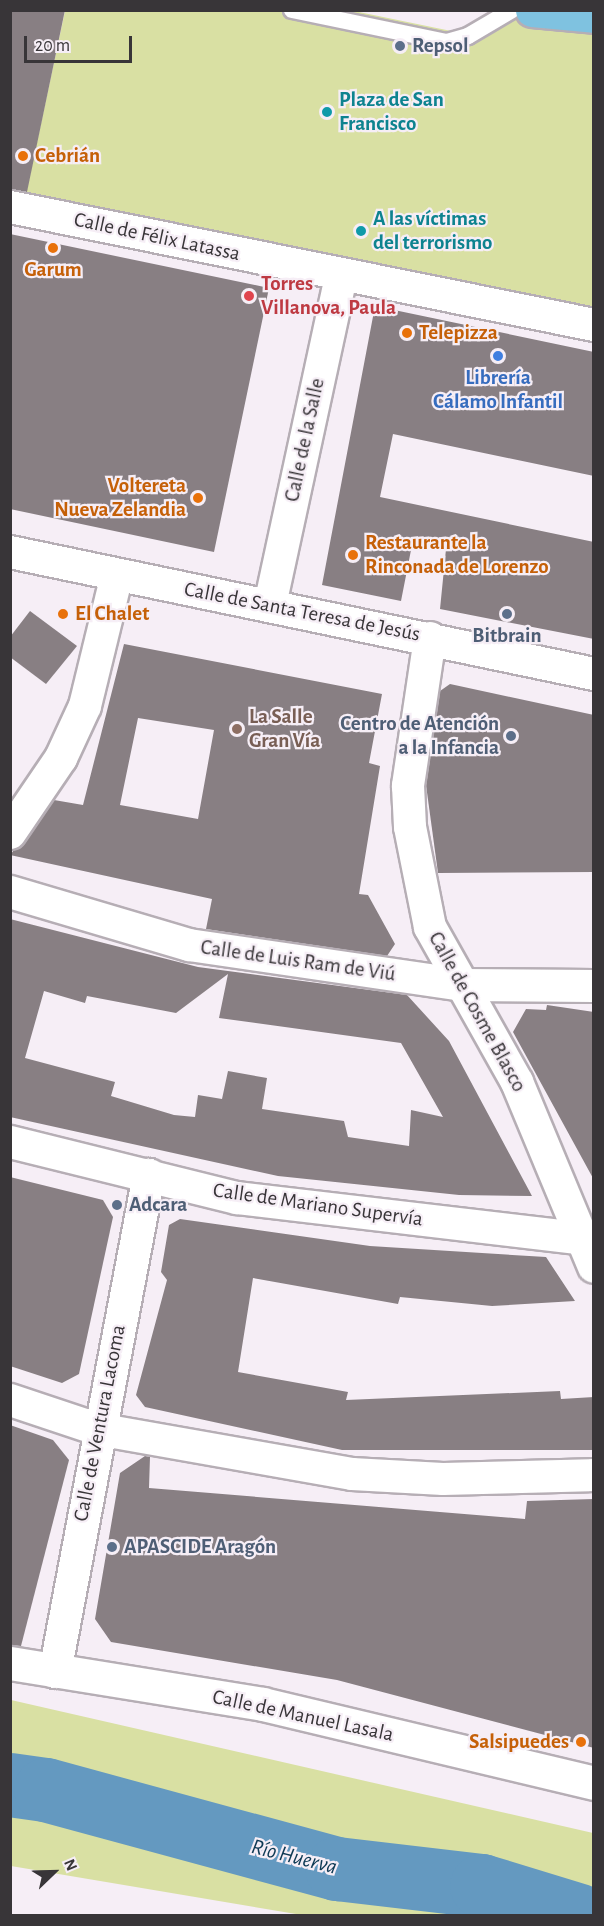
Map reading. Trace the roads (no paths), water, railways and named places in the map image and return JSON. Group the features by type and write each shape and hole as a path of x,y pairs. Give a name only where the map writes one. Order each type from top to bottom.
{"main road":[{"path":"532,10 594,16"}],"street":[{"name":"Calle de Félix Latassa","path":"25,210 342,276 594,325"},
{"name":"Calle de la Salle","path":"270,605 342,276"},
{"name":"Calle de Santa Teresa de Jesús","path":"10,552 594,674"},
{"path":"10,833 61,758 85,706 117,575"},
{"name":"Calle de Cosme Blasco","path":"430,638 412,742 410,827 430,927 517,1082 590,1249"},
{"name":"Calle de Luis Ram de Viú","path":"10,892 189,945 464,985 594,986"},
{"name":"Calle de Mariano Supervía","path":"10,1142 237,1198 590,1249"},
{"name":"Calle de Ventura Lacoma","path":"55,1672 97,1429 149,1175"},
{"path":"10,1400 97,1429 352,1474 443,1479 594,1475"},
{"name":"Calle de Manuel Lasala","path":"10,1663 263,1704 594,1783"}],"lane":[{"path":"292,10 447,42 468,36 512,10"}],"waterway":[{"name":"Río Huerva","path":"10,1785 46,1790 337,1869 482,1886 580,1916"}],"place":[{"name":"Repsol","path":"400,46"},
{"name":"Plaza de San Francisco","path":"327,112"},
{"name":"Cebrián","path":"23,156"},
{"name":"A las víctimas del terrorismo","path":"361,231"},
{"name":"Garum","path":"53,248"},
{"name":"Torres Villanova, Paula","path":"249,296"},
{"name":"Telepizza","path":"407,333"},
{"name":"Librería Cálamo Infantil","path":"498,356"},
{"name":"Voltereta Nueva Zelandia","path":"198,498"},
{"name":"Restaurante la Rinconada de Lorenzo","path":"353,555"},
{"name":"El Chalet","path":"63,614"},
{"name":"Bitbrain","path":"507,614"},
{"name":"La Salle Gran Vía","path":"237,729"},
{"name":"Centro de Atención a la Infancia","path":"511,736"},
{"name":"Adcara","path":"117,1205"},
{"name":"APASCIDE Aragón","path":"112,1547"},
{"name":"Salsipuedes","path":"581,1742"}]}
